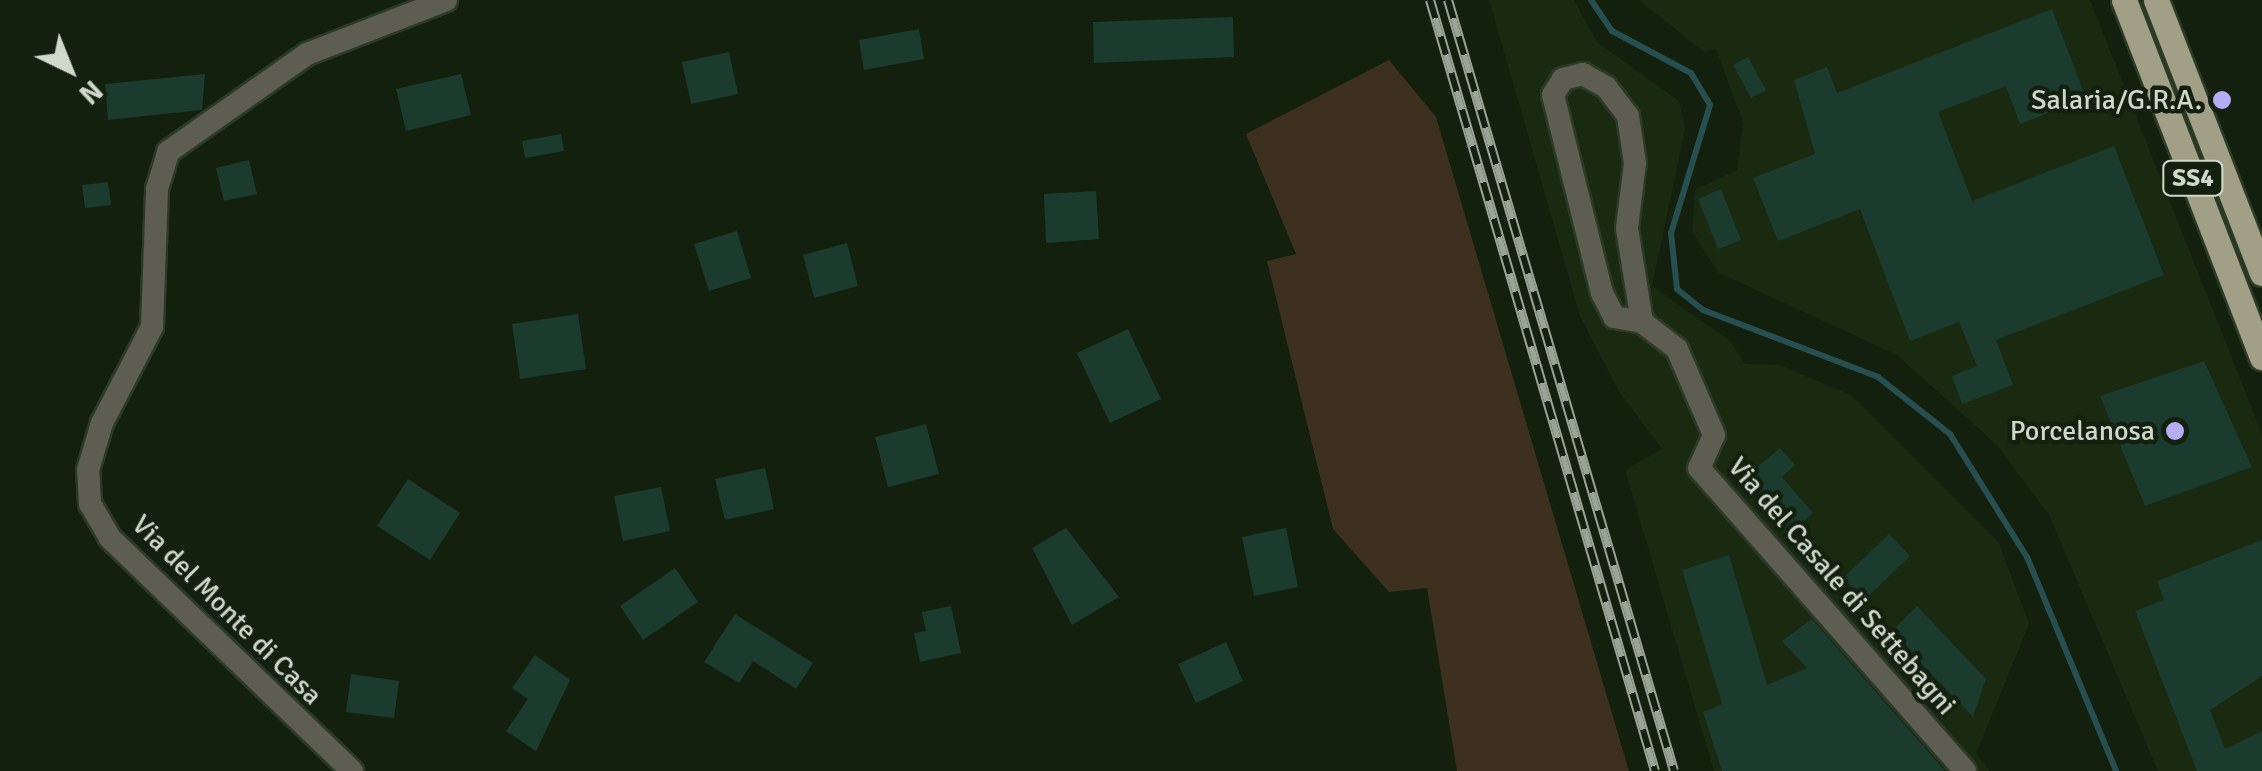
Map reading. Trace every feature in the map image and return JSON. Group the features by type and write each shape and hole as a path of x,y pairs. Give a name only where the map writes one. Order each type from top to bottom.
{"main road":[{"name":"SS4","path":"2124,0 2262,357"},
{"name":"SS4","path":"2156,0 2262,273"}],"street":[{"name":"Via del Monte di Casa","path":"352,771 110,538 90,504 88,470 102,422 152,327 157,189 168,152 306,54 446,0"},
{"path":"1584,74 1606,87 1628,116 1635,163 1626,228 1642,322 1614,317 1602,293 1553,95 1563,79 1584,74"},
{"name":"Via del Casale di Settebagni","path":"1642,322 1677,349 1714,435 1699,468 1730,511 1965,771"}],"shaded area":[{"path":"1489,0 1574,0 1597,42 1679,101 1685,129 1652,286 1731,342 1745,364 1780,365 1851,395 1999,543 2029,624 1976,754 1990,771 1714,771 1625,470 1662,449 1618,390 1580,316"},
{"path":"1639,0 2090,0 2262,434 2262,771 2158,771 2049,515 1996,444 1897,355 1719,273 1692,232 1695,190 1737,170 1743,123 1716,49 1704,52"},
{"path":"1389,60 1436,117 1629,771 1457,771 1427,588 1389,592 1333,529 1267,261 1296,254 1246,134"}],"building":[{"path":"2052,9 2086,98 2020,124 2006,86 1938,112 1972,201 2114,146 2164,275 1996,340 2013,385 1962,404 1952,376 1977,366 1959,322 1910,341 1860,209 1778,241 1753,178 1815,154 1794,80 1827,67 1837,93"},
{"path":"1233,17 1234,57 1094,63 1093,22"},
{"path":"919,29 924,59 864,70 859,40"},
{"path":"729,52 738,94 691,104 682,62"},
{"path":"1748,57 1766,90 1751,98 1733,65"},
{"path":"205,74 202,110 108,120 105,84"},
{"path":"461,74 471,115 406,131 396,89"},
{"path":"561,134 564,151 525,158 522,141"},
{"path":"249,160 257,194 224,201 216,168"},
{"path":"108,182 111,205 85,208 82,185"},
{"path":"1721,189 1741,240 1718,249 1698,199"},
{"path":"1096,191 1099,239 1046,243 1044,194"},
{"path":"737,231 751,278 709,291 694,244"},
{"path":"847,243 858,286 814,298 803,255"},
{"path":"578,314 586,369 520,379 512,324"},
{"path":"1128,329 1161,399 1110,423 1077,353"},
{"name":"Porcelanosa","path":"2204,361 2252,467 2145,506 2100,396"},
{"path":"926,424 939,474 888,487 875,437"},
{"path":"1780,448 1795,465 1782,477 1813,513 1789,534 1742,480"},
{"path":"765,468 774,509 725,520 715,479"},
{"path":"408,479 460,513 430,560 377,526"},
{"path":"661,487 670,531 623,541 614,496"},
{"path":"1066,528 1119,597 1072,625 1032,548"},
{"path":"1286,528 1298,587 1254,596 1242,537"},
{"path":"1889,534 1910,556 1864,600 1843,578"},
{"path":"2262,540 2262,676 2210,710 2225,749 2262,731 2262,771 2197,771 2135,611 2164,600 2157,581"},
{"path":"1729,555 1767,685 1807,668 1782,641 1812,619 1945,771 1722,771 1703,712 1722,704 1682,570"},
{"path":"675,568 698,602 643,640 620,606"},
{"path":"951,606 961,653 920,662 914,633 926,631 922,612"},
{"path":"1917,606 1986,679 1973,717 1891,632"},
{"path":"735,614 813,663 796,689 753,661 739,683 704,662"},
{"path":"1226,642 1243,681 1196,703 1178,664"},
{"path":"535,655 570,680 536,751 506,731 528,699 512,688"},
{"path":"351,674 399,681 394,718 346,712"}],"waterway":[{"path":"1591,0 1612,31 1691,73 1710,105 1671,233 1677,289 1703,310 1878,377 1950,434 2027,557 2116,771"}],"railway":[{"path":"1430,0 1655,771"},
{"path":"1448,0 1674,771"}],"place":[{"name":"Salaria/G.R.A.","path":"2222,100"},
{"name":"Porcelanosa","path":"2175,431"}]}
